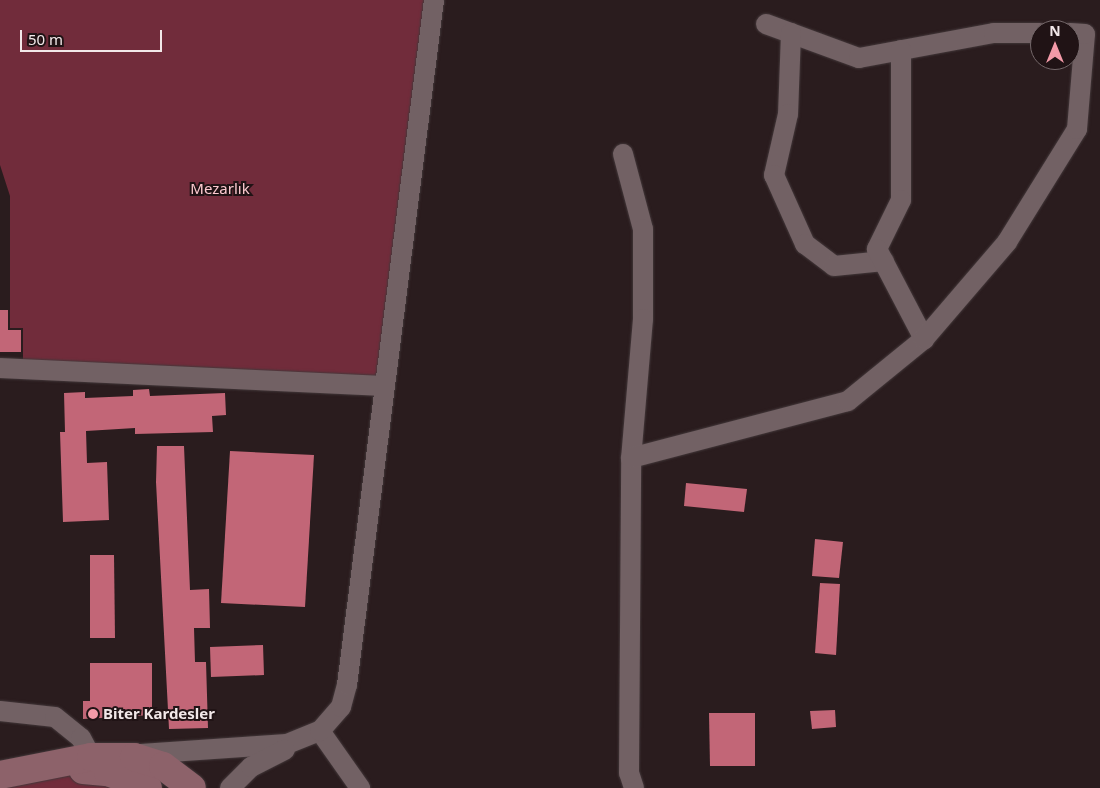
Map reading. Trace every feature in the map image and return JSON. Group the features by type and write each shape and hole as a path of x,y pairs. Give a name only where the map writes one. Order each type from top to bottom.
{"main road":[{"path":"0,776 100,757 134,757 163,766 192,788"},
{"path":"0,776 61,769 89,770 122,776 148,788"}],"street":[{"path":"230,788 268,757 315,734 341,707 347,685 434,0"},
{"path":"766,24 859,58 994,33 1030,33"},
{"path":"791,33 788,114 774,176 805,244 834,266 884,262"},
{"path":"631,458 848,401 924,339 1007,242 1077,129 1086,34 1080,34"},
{"path":"901,50 901,200 877,250 924,339"},
{"path":"623,154 643,229 643,320 631,458 630,773 634,788"},
{"path":"0,368 385,386"},
{"path":"0,711 55,717 81,738 100,757 256,748 315,734"},
{"path":"315,734 360,788"}],"green space":[{"name":"Mezarlık","path":"0,0 434,0 385,386 23,368 23,328 10,328 10,196 0,165"},
{"path":"61,769 148,788 0,788"}],"building":[{"path":"0,310 8,310 8,330 21,330 21,352 0,352"},
{"path":"149,389 150,396 225,393 226,415 212,416 213,432 135,434 135,428 86,431 87,463 107,462 109,520 63,522 60,432 65,432 64,393 85,392 85,398 133,396 133,390"},
{"path":"157,446 184,446 190,590 209,589 210,628 194,628 195,662 206,662 208,728 169,729 156,482"},
{"path":"230,451 314,455 305,607 221,603"},
{"path":"686,483 747,489 744,512 684,506"},
{"path":"815,539 843,542 839,578 812,576"},
{"path":"90,555 114,555 115,638 90,638"},
{"path":"820,583 840,584 836,655 815,653"},
{"path":"263,645 264,675 211,677 210,647"},
{"path":"90,663 152,663 152,715 83,719 83,701 90,701"},
{"path":"835,710 836,727 812,729 810,711"},
{"path":"709,713 755,713 755,766 710,766"}],"place":[{"name":"Biter Kardesler","path":"93,714"}]}
